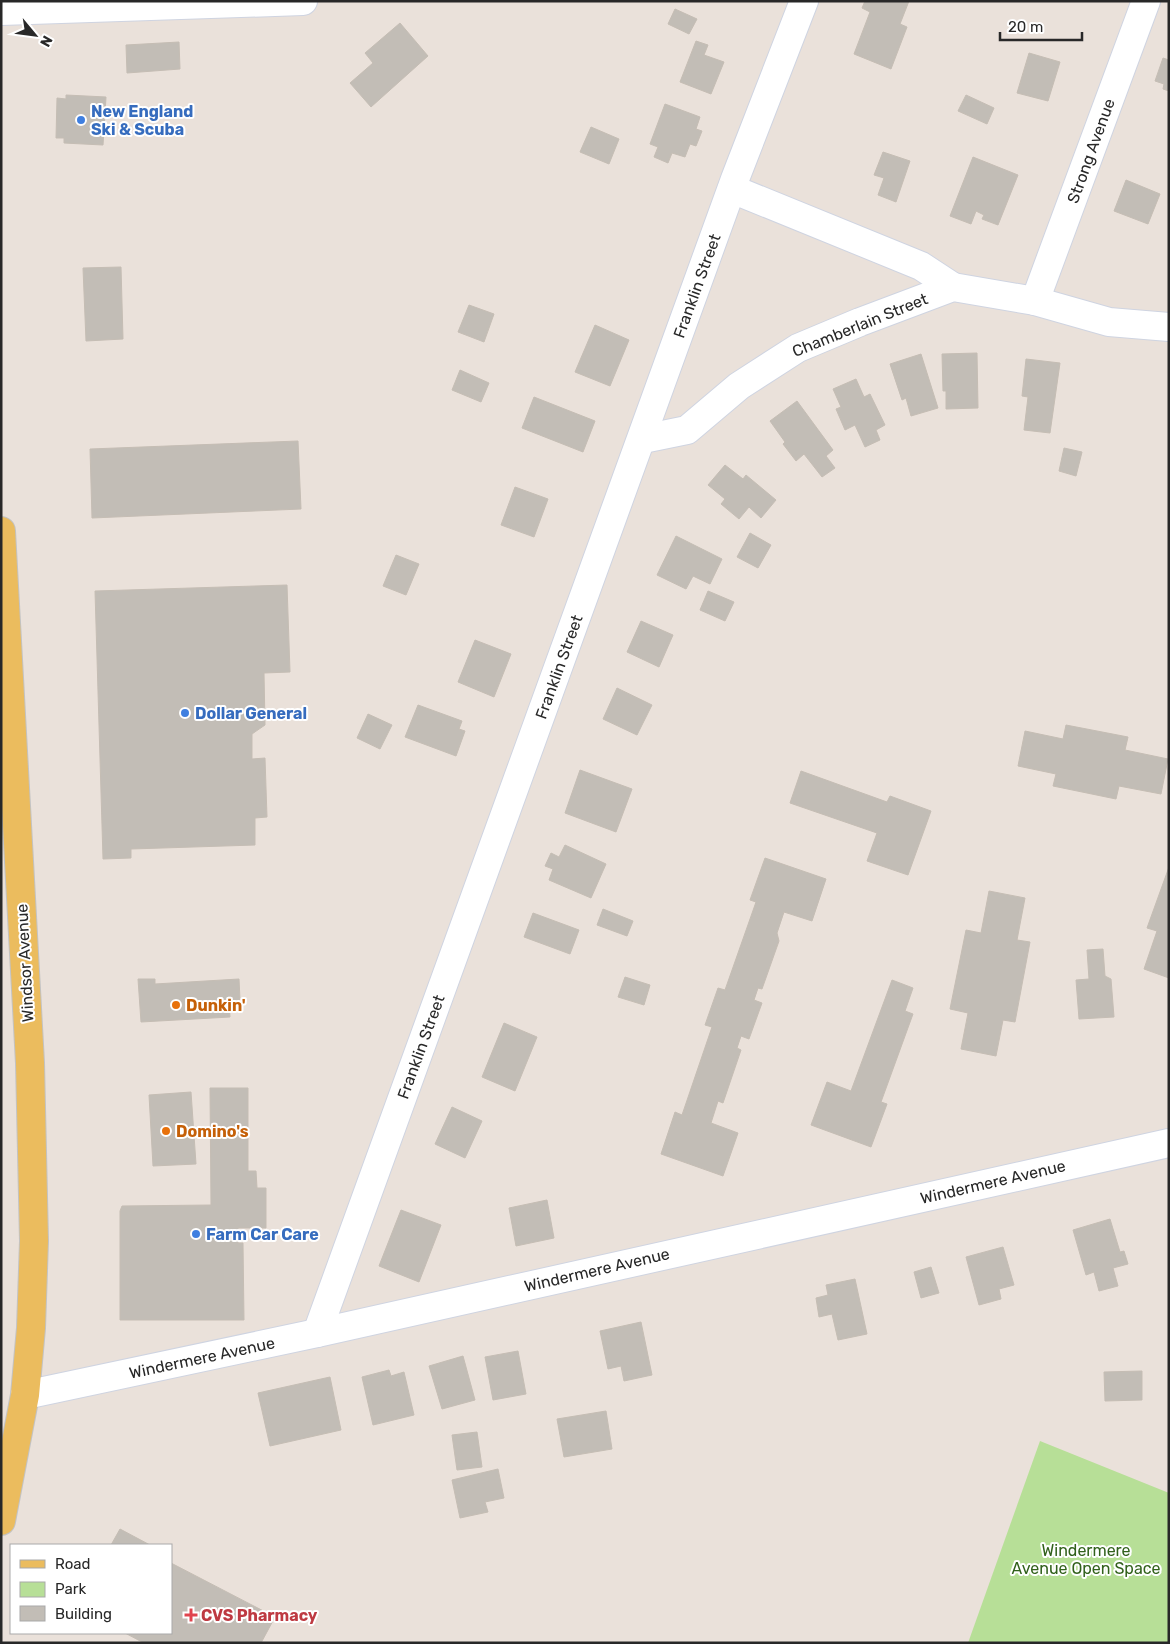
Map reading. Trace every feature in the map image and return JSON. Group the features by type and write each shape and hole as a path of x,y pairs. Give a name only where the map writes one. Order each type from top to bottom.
{"main road":[{"name":"Windsor Avenue","path":"1,531 4,636 34,1167 33,1296 25,1395 1,1521"}],"street":[{"path":"1,11 303,1"},
{"name":"Franklin Street","path":"317,1333 643,439 732,189 804,1"},
{"name":"Strong Avenue","path":"1035,301 1146,1"},
{"name":"Chamberlain Street","path":"732,189 920,266 953,288 1035,301 1109,322 1169,327"},
{"name":"Chamberlain Street","path":"643,439 687,430 739,386 798,348 860,322 953,288"},
{"name":"Windermere Avenue","path":"25,1395 317,1333 1169,1143"}],"green space":[{"name":"Windermere Avenue Open Space","path":"1040,1441 1169,1493 1169,1643 968,1643"}],"building":[{"path":"865,1 909,1 900,24 907,27 891,69 854,54 870,12 862,8"},
{"path":"675,9 697,19 689,34 668,24"},
{"path":"400,23 428,56 371,107 350,83 373,63 365,53"},
{"path":"696,41 708,45 704,55 724,62 711,94 680,82"},
{"path":"179,42 180,69 127,73 126,45"},
{"path":"1029,53 1060,62 1048,101 1017,93"},
{"path":"1163,58 1169,60 1169,91 1163,89 1164,84 1155,81"},
{"path":"66,95 106,97 103,145 64,143 64,138 56,138 57,98 66,99"},
{"path":"966,95 994,108 987,124 958,111"},
{"path":"665,104 700,117 696,129 702,131 696,146 690,144 685,157 672,153 668,163 654,157 658,147 650,144"},
{"path":"591,127 619,139 609,164 580,152"},
{"path":"883,152 910,161 896,202 878,195 884,178 874,175"},
{"path":"973,157 1018,175 998,225 982,219 984,215 976,211 971,224 950,216"},
{"path":"1126,180 1160,194 1148,224 1114,211"},
{"path":"121,267 123,339 86,341 83,268"},
{"path":"469,305 494,314 484,342 458,332"},
{"path":"595,325 629,340 610,386 575,372"},
{"path":"977,353 978,408 946,409 946,391 943,391 942,354"},
{"path":"921,354 938,408 911,416 906,398 902,400 890,364"},
{"path":"1026,359 1060,363 1050,433 1024,430 1028,397 1022,396"},
{"path":"460,370 489,383 481,402 452,390"},
{"path":"856,379 864,397 870,394 885,425 876,430 880,440 865,447 855,425 845,430 836,409 841,407 833,389"},
{"path":"534,397 595,421 583,452 522,428"},
{"path":"797,401 833,450 826,456 835,468 822,477 804,454 796,461 783,444 785,442 770,421"},
{"path":"298,441 301,509 92,518 90,449"},
{"path":"1064,448 1082,452 1076,476 1059,471"},
{"path":"725,465 743,479 746,475 776,500 761,518 749,507 739,519 721,504 725,499 708,485"},
{"path":"515,487 548,499 534,537 501,525"},
{"path":"750,533 771,545 758,568 737,557"},
{"path":"676,536 722,559 710,584 693,576 686,589 657,575"},
{"path":"396,555 419,564 406,595 383,586"},
{"path":"287,585 290,672 264,673 265,725 252,734 252,759 265,758 267,817 255,818 255,845 131,849 131,858 103,859 95,591"},
{"path":"708,591 734,602 725,621 700,610"},
{"path":"641,621 673,635 659,667 627,652"},
{"path":"475,640 511,654 494,697 458,682"},
{"path":"617,688 652,705 637,735 603,719"},
{"path":"418,705 462,721 459,729 465,731 456,756 405,737"},
{"path":"368,714 392,725 380,749 357,738"},
{"path":"1066,725 1128,737 1125,750 1168,759 1161,794 1119,786 1116,799 1053,786 1056,774 1018,766 1025,731 1063,739"},
{"path":"580,770 632,789 616,832 565,813"},
{"path":"801,771 887,802 890,796 931,811 908,875 867,861 877,833 790,803"},
{"path":"565,845 606,864 591,898 549,880 553,869 545,866 551,853 559,857"},
{"path":"765,858 826,879 812,921 784,912 777,933 779,941 762,989 758,988 754,1000 762,1003 749,1039 741,1036 737,1048 741,1050 723,1103 718,1101 711,1123 738,1133 723,1176 661,1154 675,1112 682,1115 712,1027 705,1025 718,988 725,990 756,902 750,900"},
{"path":"1169,867 1169,978 1144,969 1157,931 1147,928"},
{"path":"989,891 1025,898 1017,940 1030,942 1015,1022 1003,1020 996,1056 961,1049 968,1013 950,1009 966,930 981,933"},
{"path":"603,909 633,921 627,936 597,925"},
{"path":"533,913 579,930 570,954 524,937"},
{"path":"1103,949 1105,976 1111,979 1114,1017 1079,1019 1076,980 1089,979 1087,950"},
{"path":"625,977 650,985 644,1005 618,997"},
{"path":"138,979 155,979 155,984 239,979 240,1000 229,1001 230,1017 141,1022"},
{"path":"892,980 913,988 905,1011 913,1014 881,1102 887,1104 871,1147 811,1125 827,1082 851,1091"},
{"path":"504,1023 537,1037 515,1091 482,1077"},
{"path":"210,1088 248,1088 248,1171 256,1171 257,1188 266,1188 266,1228 238,1228 238,1243 243,1243 244,1320 120,1320 120,1211 122,1206 211,1205"},
{"path":"191,1092 196,1164 153,1166 149,1095"},
{"path":"452,1107 482,1121 465,1158 435,1144"},
{"path":"547,1200 554,1238 516,1246 509,1208"},
{"path":"401,1210 441,1225 419,1282 379,1266"},
{"path":"1110,1219 1120,1252 1124,1251 1128,1264 1113,1268 1118,1286 1099,1291 1094,1272 1086,1275 1073,1230"},
{"path":"1003,1247 1014,1285 999,1289 1001,1299 979,1305 966,1257"},
{"path":"931,1267 939,1293 921,1298 914,1272"},
{"path":"855,1279 867,1334 838,1340 832,1314 819,1317 816,1298 828,1295 826,1285"},
{"path":"641,1322 652,1375 624,1381 621,1366 608,1369 600,1331"},
{"path":"518,1351 526,1394 493,1400 485,1357"},
{"path":"463,1356 475,1400 442,1409 429,1366"},
{"path":"389,1370 391,1376 404,1372 414,1415 373,1425 362,1377"},
{"path":"1142,1371 1142,1400 1105,1401 1104,1372"},
{"path":"330,1377 341,1430 270,1446 258,1393"},
{"path":"606,1411 612,1449 564,1457 557,1419"},
{"path":"477,1432 482,1467 457,1470 452,1435"},
{"path":"498,1469 504,1498 485,1502 488,1512 460,1518 452,1480"},
{"path":"120,1529 148,1544 112,1544"},
{"path":"172,1564 275,1617 261,1643 144,1643 127,1634 172,1634"}],"place":[{"name":"New England Ski & Scuba","path":"81,120"},
{"name":"Dollar General","path":"185,713"},
{"name":"Dunkin'","path":"176,1005"},
{"name":"Domino's","path":"166,1131"},
{"name":"Farm Car Care","path":"196,1234"},
{"name":"CVS Pharmacy","path":"191,1615"}]}
